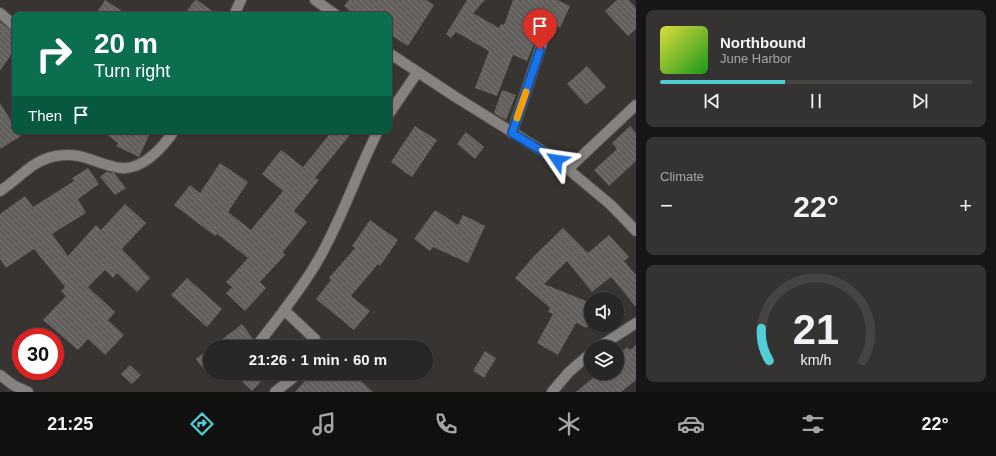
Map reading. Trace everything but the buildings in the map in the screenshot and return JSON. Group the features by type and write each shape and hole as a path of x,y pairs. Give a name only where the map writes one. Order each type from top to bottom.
{"street":[{"path":"235,12 241,0"},
{"path":"315,0 332,12"},
{"path":"0,13 12,23"},
{"path":"512,133 544,36"},
{"path":"392,55 417,73 557,160 611,205 636,231"},
{"path":"392,110 417,73"},
{"path":"568,169 636,105"},
{"path":"0,191 12,184 23,172 42,160 55,156 75,154 122,168 139,164 157,152 172,134"},
{"path":"261,340 318,261 351,194 368,150 376,134"},
{"path":"284,310 315,340"},
{"path":"610,340 636,323"},
{"path":"552,392 569,372 584,359"},
{"path":"0,375 13,385 28,392"},
{"path":"275,392 290,380"}],"slow traffic":[{"path":"517,118 526,92"}],"route":[{"path":"540,50 512,133 557,160"}]}
